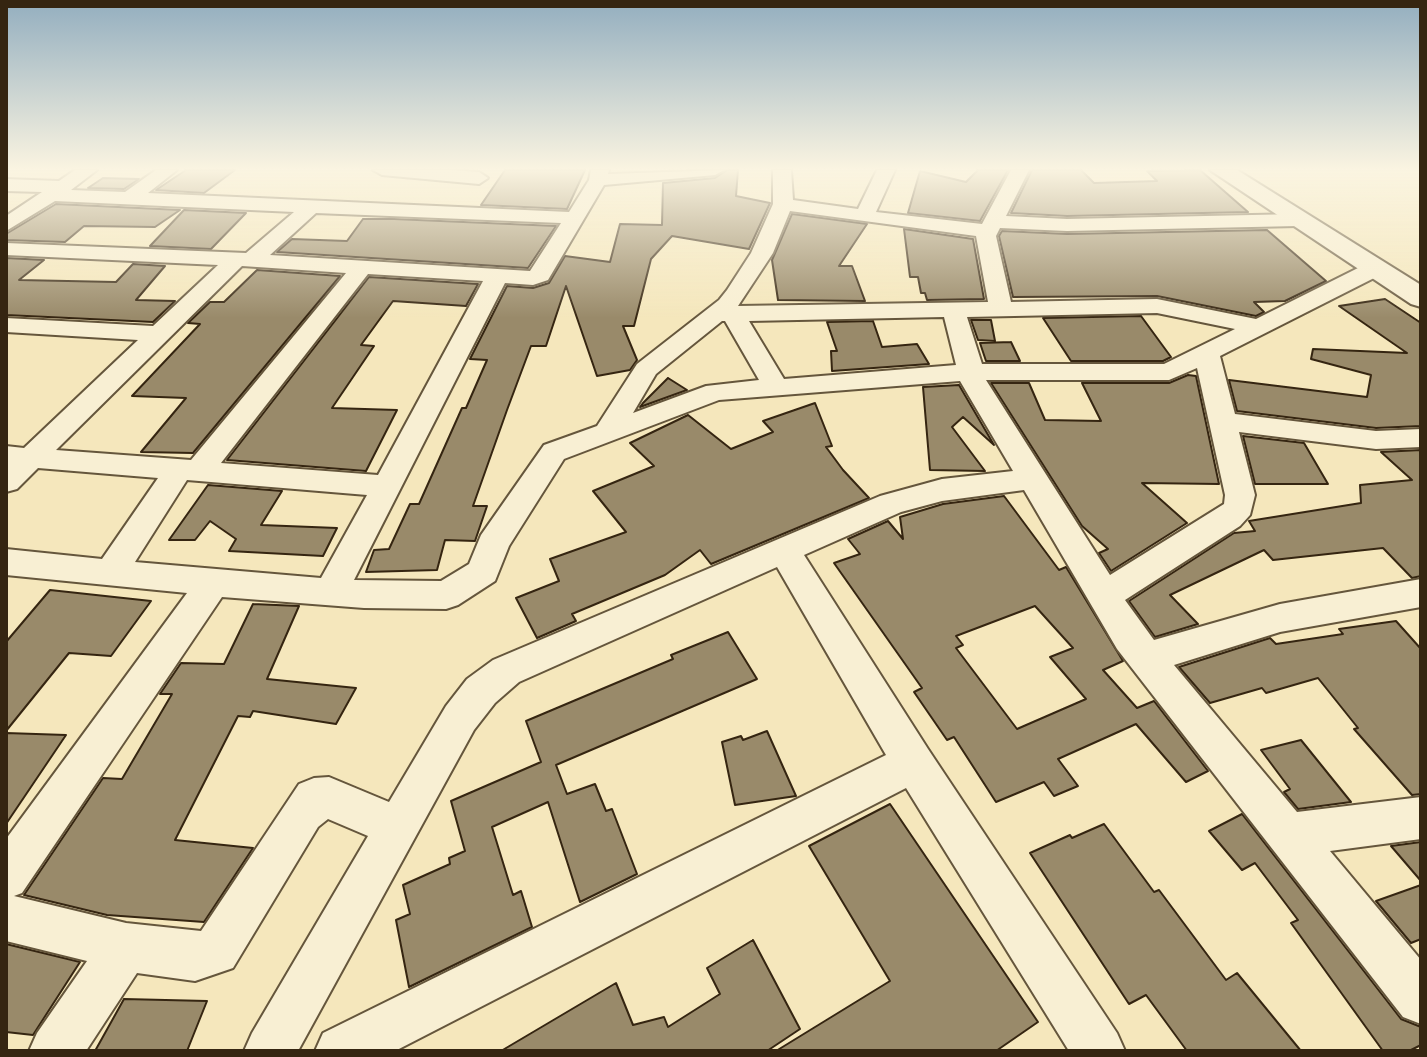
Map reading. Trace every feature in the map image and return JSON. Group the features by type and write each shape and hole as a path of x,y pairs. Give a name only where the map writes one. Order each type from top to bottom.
{"street":[{"path":"6,482 18,457 244,259 295,219"},
{"path":"6,249 244,259 537,277 573,219"},
{"path":"588,440 646,369 724,314 760,257 776,219"},
{"path":"889,219 914,224 990,227 1298,220 1421,298"},
{"path":"994,219 990,227 990,262 1001,310"},
{"path":"110,573 189,470 362,267"},
{"path":"6,562 331,592 446,595 483,572 493,544 551,454 715,392 971,372 1160,373 1177,370 1374,269"},
{"path":"331,592 497,276"},
{"path":"724,314 1164,306 1261,327"},
{"path":"954,311 974,383 1104,596 1146,658 1290,835 1413,977"},
{"path":"724,314 775,386"},
{"path":"6,325 159,334"},
{"path":"1104,596 1229,518 1239,507 1240,495 1207,355"},
{"path":"1221,421 1376,440 1421,438"},
{"path":"18,457 387,486"},
{"path":"270,1051 372,816 481,691 506,671 919,494 1033,479"},
{"path":"784,550 913,763 1096,1050"},
{"path":"6,877 213,583"},
{"path":"1146,658 1280,618 1421,593"},
{"path":"341,1051 913,763"},
{"path":"6,918 126,947 195,957 216,951 314,799 329,798 372,816"},
{"path":"1290,835 1421,818"},
{"path":"55,1051 126,947"}],"building":[{"path":"30,219 166,219 155,227 84,226 65,242 6,240 6,234"},
{"path":"175,219 240,219 211,249 150,246"},
{"path":"363,219 556,226 528,268 277,252 292,239 347,241"},
{"path":"662,219 763,219 749,249 672,236 651,259 634,326 623,326 637,360 630,370 597,376 566,286 546,346 531,346 507,410 473,506 487,506 475,541 445,540 437,570 366,572 374,550 389,549 410,504 419,504 487,360 470,359 507,286 533,288 549,283 565,256 610,262 620,224 662,225"},
{"path":"790,219 832,219 867,224 839,266 852,266 865,301 778,300 772,260"},
{"path":"904,229 973,239 984,299 927,300 925,293 921,293 918,277 910,277"},
{"path":"1267,230 1326,281 1285,301 1254,302 1264,312 1256,316 1157,296 1013,297 999,236 1002,231 1067,234"},
{"path":"6,258 44,260 19,280 116,282 133,264 165,266 136,300 175,301 153,322 6,315"},
{"path":"257,270 340,276 193,453 141,452 186,398 132,396 200,324 188,323 210,302 224,302"},
{"path":"369,277 478,284 466,306 393,301 361,345 374,346 332,408 397,410 366,471 227,460"},
{"path":"1385,299 1421,323 1421,426 1376,428 1237,411 1229,380 1367,397 1371,375 1311,359 1313,349 1407,353 1339,306"},
{"path":"1141,316 1171,357 1163,361 1071,361 1043,318"},
{"path":"971,320 991,320 995,341 978,340"},
{"path":"873,321 882,347 917,344 929,364 832,371 831,351 837,351 827,322"},
{"path":"1011,342 1020,361 986,361 980,343"},
{"path":"1188,375 1196,376 1219,484 1142,483 1187,523 1111,571 1099,553 1108,549 1082,526 991,383 1029,383 1045,420 1101,421 1082,383 1169,383"},
{"path":"668,378 687,390 640,407 643,403"},
{"path":"959,385 994,445 963,417 952,427 985,471 930,470 923,387"},
{"path":"815,403 832,446 826,447 869,498 711,564 700,550 665,575 572,614 576,621 537,638 516,598 559,581 550,559 626,532 593,491 654,466 630,443 688,415 731,449 773,432 763,421"},
{"path":"1243,436 1304,443 1328,484 1255,484"},
{"path":"1421,450 1421,576 1412,578 1383,548 1273,560 1264,550 1170,595 1198,624 1155,637 1129,601 1234,533 1255,531 1249,521 1361,503 1360,485 1412,480 1381,452"},
{"path":"208,485 282,491 261,525 337,528 323,556 229,551 236,539 210,521 195,540 169,540"},
{"path":"1004,496 1059,570 1066,567 1123,661 1103,670 1137,708 1154,701 1208,771 1186,782 1136,724 1058,759 1078,786 1054,796 1044,782 996,802 954,737 947,740 914,692 922,688 834,563 860,554 848,539 888,521 903,539 900,517 943,504","holes":["1035,606 1073,648 1050,657 1086,699 1017,729 956,648 963,645 956,636"]},
{"path":"50,590 151,601 111,656 69,653 6,731 6,642"},
{"path":"253,604 299,606 267,679 356,688 336,724 253,711 250,717 238,716 175,840 253,848 204,922 107,915 24,895 103,778 122,779 172,694 160,694 181,663 224,664"},
{"path":"1396,621 1421,649 1421,794 1412,795 1354,729 1358,728 1318,678 1266,693 1262,688 1210,703 1179,667 1270,638 1276,644 1343,634 1339,629"},
{"path":"728,632 757,679 556,765 567,794 595,784 606,811 612,809 637,874 580,902 548,802 492,827 513,895 521,891 532,927 409,987 396,920 410,914 403,885 450,864 449,858 465,851 451,801 541,762 526,721 673,659 671,655"},
{"path":"767,731 796,796 735,805 722,742 741,736 743,740"},
{"path":"6,733 66,735 6,824"},
{"path":"1301,740 1351,802 1298,809 1284,792 1290,789 1261,750"},
{"path":"890,804 1038,1022 996,1051 776,1051 890,981 809,846"},
{"path":"1242,814 1401,1019 1421,1027 1421,1045 1409,1051 1383,1051 1291,923 1298,920 1255,863 1242,870 1209,831"},
{"path":"1104,824 1154,892 1159,890 1226,980 1237,973 1301,1051 1187,1051 1146,995 1129,1004 1030,853"},
{"path":"1421,842 1421,881 1391,846"},
{"path":"1421,885 1421,939 1411,943 1376,901"},
{"path":"753,940 800,1029 767,1051 501,1051 616,983 633,1025 664,1017 668,1027 720,994 707,968"},
{"path":"6,944 80,962 33,1035 6,1032"},
{"path":"124,999 207,1001 187,1051 95,1051"}]}
